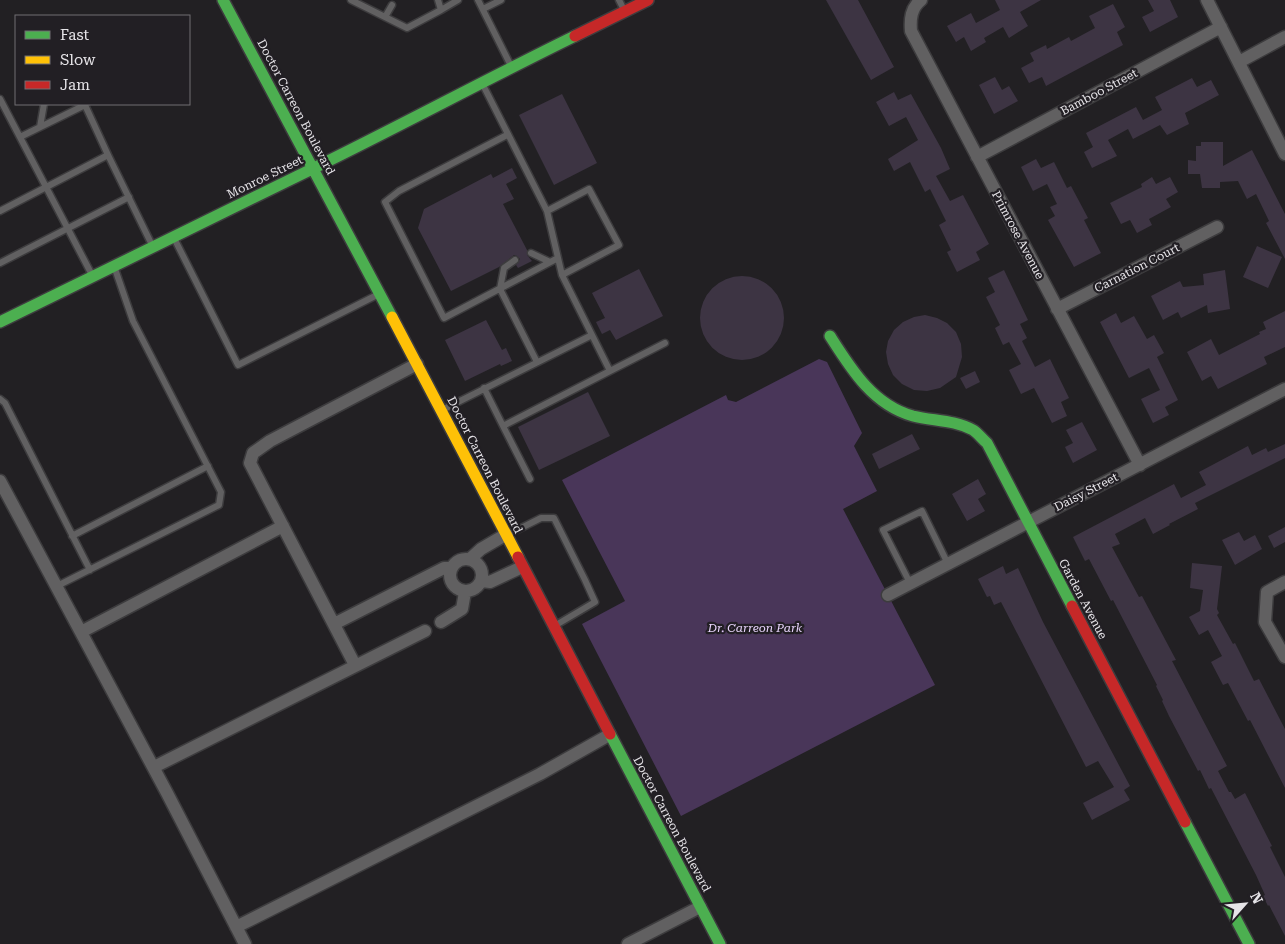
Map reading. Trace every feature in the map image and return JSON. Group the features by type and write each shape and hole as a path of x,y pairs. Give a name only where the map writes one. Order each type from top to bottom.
{"main road":[{"name":"Doctor Carreon Boulevard","path":"223,0 417,364 505,536 720,944"},
{"name":"Monroe Street","path":"0,322 312,169 481,82 648,0"},
{"name":"Garden Avenue","path":"830,336 847,364 866,388 884,404 905,414 957,424 974,431 987,443 1249,944"}],"street":[{"path":"1207,0 1285,154"},
{"name":"Primrose Avenue","path":"919,1 912,11 910,20 911,31 1140,465"},
{"name":"Bamboo Street","path":"977,157 1221,27"},
{"path":"1238,62 1285,37"},
{"name":"Carnation Court","path":"1057,308 1217,227"},
{"path":"355,665 250,463 253,453 270,442 417,364"},
{"name":"Daisy Street","path":"888,595 1285,389"},
{"path":"0,481 154,767 245,944"},
{"path":"81,632 284,526"},
{"path":"470,559 479,566 483,576 482,581 475,589 465,592 452,583 450,573 452,568 460,561 470,559 481,549 505,536"},
{"path":"482,581 490,582 522,567"},
{"path":"334,624 444,568 452,568"},
{"path":"1285,582 1267,592 1266,622 1285,657"},
{"path":"441,622 462,609 465,592"},
{"path":"154,767 424,631"},
{"path":"236,927 540,774 610,735"},
{"path":"628,944 700,907"}],"lane":[{"path":"351,0 407,28 458,0"},
{"path":"364,7 368,0"},
{"path":"438,0 441,10"},
{"path":"478,0 512,67"},
{"path":"483,9 501,0"},
{"path":"619,0 625,11"},
{"path":"385,17 392,5"},
{"path":"481,82 547,211 562,276 610,371"},
{"path":"0,99 92,276"},
{"path":"40,127 44,105"},
{"path":"20,137 83,105"},
{"path":"85,105 153,246"},
{"path":"507,135 399,191 385,202 444,318 558,258"},
{"path":"0,211 108,155"},
{"path":"547,211 589,188 619,245 562,276"},
{"path":"0,263 129,197"},
{"path":"173,237 238,365 380,294"},
{"path":"531,253 550,262"},
{"path":"515,260 504,268 500,288 537,362"},
{"path":"57,586 219,505 221,492 133,321 114,265"},
{"path":"441,410 592,335"},
{"path":"503,426 665,343"},
{"path":"484,388 530,479"},
{"path":"0,399 5,403 90,570"},
{"path":"72,536 208,466"},
{"path":"910,584 883,530 922,511 948,564"},
{"path":"505,536 541,518 554,518 594,602 553,627"}],"green space":[{"name":"Dr. Carreon Park","path":"819,359 827,362 862,433 854,446 877,491 843,509 935,685 681,816 582,624 625,601 562,480 726,395 728,400 736,402"}],"building":[{"path":"826,0 858,0 894,67 871,80"},
{"path":"995,0 1041,0 1020,12 1028,26 1009,38 1003,27 984,38 986,42 971,51 964,37 956,42 947,26 971,13 976,23 1000,10"},
{"path":"1148,0 1170,0 1178,17 1150,32 1142,17 1154,11"},
{"path":"1113,4 1125,27 1117,32 1123,45 1046,86 1042,77 1029,83 1021,68 1034,61 1030,53 1046,45 1047,49 1069,37 1071,41 1095,28 1089,16"},
{"path":"995,77 1002,90 1009,86 1018,101 994,114 979,85"},
{"path":"1192,78 1197,87 1211,80 1219,95 1185,113 1189,124 1167,135 1160,125 1133,139 1128,129 1108,140 1117,156 1092,168 1084,152 1093,147 1086,133 1136,107 1143,120 1162,110 1155,97"},
{"path":"894,92 898,100 911,94 941,148 950,169 936,176 950,201 963,195 989,244 976,252 980,260 957,272 947,252 951,250 939,225 946,221 930,189 925,192 910,162 894,171 888,159 918,140 906,117 889,126 876,102"},
{"path":"562,94 597,163 554,185 519,115"},
{"path":"1201,142 1223,142 1223,166 1252,150 1285,214 1285,259 1266,223 1269,221 1256,194 1247,199 1238,181 1220,182 1220,188 1202,188 1200,174 1188,174 1188,160 1196,161 1196,146 1201,146"},
{"path":"1036,159 1041,168 1054,162 1067,188 1071,186 1088,218 1084,220 1101,253 1074,267 1048,220 1055,216 1050,207 1057,204 1047,184 1033,191 1021,167"},
{"path":"512,168 517,178 506,184 514,199 503,204 527,250 527,255 532,261 518,268 516,265 520,259 514,255 499,267 451,291 418,228 424,209 491,174 493,178"},
{"path":"1152,177 1156,184 1170,177 1178,192 1166,199 1171,207 1149,219 1152,225 1137,233 1130,220 1121,224 1110,203 1142,187 1141,184"},
{"path":"1257,246 1282,257 1268,288 1243,277"},
{"path":"639,269 663,316 616,340 610,330 602,334 596,322 605,318 592,293"},
{"path":"1004,270 1028,320 1020,324 1027,338 1022,341 1035,367 1050,359 1069,398 1061,402 1067,416 1052,423 1034,388 1021,394 1009,370 1021,364 1009,342 1003,345 995,328 1000,325 986,297 995,292 988,278"},
{"path":"1225,270 1230,309 1208,313 1207,305 1181,318 1178,312 1163,320 1151,296 1180,281 1183,287 1204,285 1203,274"},
{"path":"742,276 765,283 777,295 784,318 777,341 765,353 742,360 719,353 707,341 700,318 707,295 719,283"},
{"path":"1285,311 1285,347 1264,357 1267,364 1218,389 1211,376 1202,381 1187,352 1211,339 1219,355 1260,334 1259,332 1266,329 1263,322"},
{"path":"1116,313 1121,323 1134,316 1147,339 1154,335 1164,353 1157,357 1178,400 1165,407 1169,415 1153,423 1141,399 1160,390 1149,368 1129,378 1100,322"},
{"path":"925,315 947,323 956,332 961,344 962,357 956,377 940,388 927,391 914,390 902,384 893,375 888,364 886,352 888,341 894,330 903,322"},
{"path":"486,320 502,350 506,348 512,361 501,366 500,364 465,381 445,340"},
{"path":"975,371 980,382 966,389 960,378"},
{"path":"588,392 610,436 539,470 518,427"},
{"path":"1082,422 1097,450 1073,463 1065,447 1073,443 1066,430"},
{"path":"912,434 920,449 879,469 872,454"},
{"path":"1285,444 1285,458 1195,503 1198,509 1153,534 1145,518 1115,534 1120,544 1112,547 1139,597 1142,596 1176,660 1172,661 1227,766 1218,771 1229,792 1231,792 1235,799 1245,793 1272,846 1270,847 1285,877 1285,936 1263,896 1265,895 1256,875 1211,788 1209,789 1200,770 1198,771 1169,716 1157,685 1113,600 1111,601 1089,559 1085,561 1073,537 1174,484 1181,498 1206,485 1199,472 1248,446 1252,455 1266,448 1268,452"},
{"path":"978,479 986,494 978,499 985,511 967,521 952,494"},
{"path":"1285,527 1285,542 1274,548 1268,536"},
{"path":"1239,532 1244,541 1255,535 1262,549 1235,565 1222,540"},
{"path":"1192,563 1222,566 1217,609 1219,613 1217,615 1233,644 1235,643 1254,681 1259,679 1285,729 1285,788 1250,720 1248,721 1228,683 1223,685 1211,662 1222,656 1208,630 1199,635 1189,617 1200,611 1203,590 1190,588"},
{"path":"1003,566 1006,574 1018,568 1043,622 1130,786 1124,790 1130,800 1092,820 1083,803 1114,787 1098,761 1086,767 1001,602 994,605 990,596 987,597 978,579"}],"traffic: fast":[{"path":"223,0 392,317"},
{"path":"0,322 345,153 575,36"},
{"path":"830,336 864,384 886,404 913,416 951,422 966,427 975,431 987,443 1072,606"},
{"path":"610,734 720,944"},
{"path":"1185,822 1249,944"}],"traffic: slow":[{"path":"392,317 518,557"}],"traffic: jam":[{"path":"575,36 648,0"},
{"path":"518,557 610,734"},
{"path":"1072,606 1185,822"}]}
